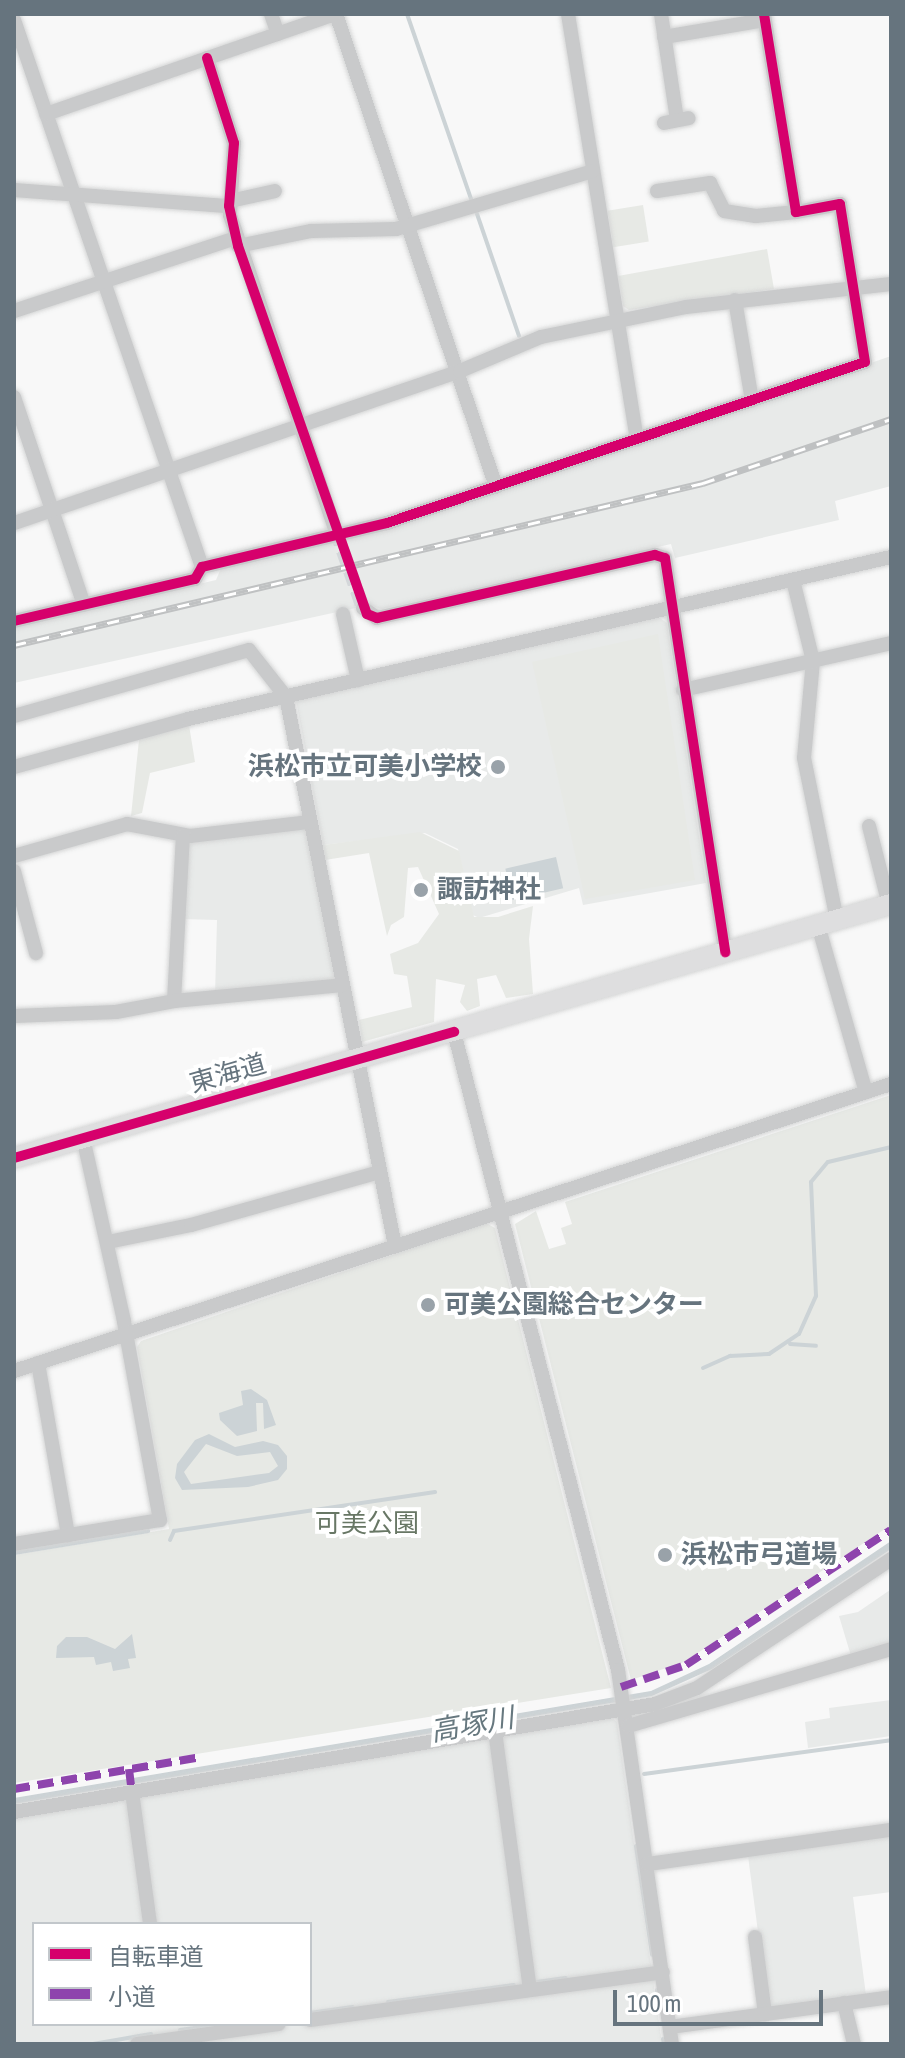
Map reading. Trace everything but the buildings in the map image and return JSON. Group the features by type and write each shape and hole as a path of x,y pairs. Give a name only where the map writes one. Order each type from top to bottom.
{"highway":[{"name":"東海道","path":"14,1158 890,904"}],"street":[{"path":"271,14 278,34"},
{"path":"46,114 336,14 460,371 496,487"},
{"path":"568,14 637,439"},
{"path":"661,14 677,120"},
{"path":"664,37 764,17 796,212"},
{"path":"14,20 202,567"},
{"path":"207,58 234,143 229,204 237,242 336,531"},
{"path":"14,311 237,242 311,231 384,230 593,171"},
{"path":"14,621 195,579 202,567 387,523 865,362 840,204 756,216 724,211 710,183 657,191"},
{"path":"14,190 229,204 275,191"},
{"path":"14,523 460,371 541,337 735,300 891,284"},
{"path":"735,300 752,401"},
{"path":"14,397 84,605"},
{"path":"363,608 372,617 383,617 655,555 667,563 683,690 725,952"},
{"path":"14,767 286,697 891,557"},
{"path":"793,580 813,661 804,758 828,922 866,1092"},
{"path":"343,614 358,680"},
{"path":"239,636 286,697 395,1246"},
{"path":"683,690 891,643"},
{"path":"14,716 249,650"},
{"path":"14,856 127,824 183,835 310,822"},
{"path":"869,826 890,904"},
{"path":"174,1001 183,835"},
{"path":"14,871 36,953"},
{"path":"14,1016 116,1012 174,1001 342,985"},
{"path":"454,1032 625,1708 672,2044"},
{"path":"14,1371 891,1084"},
{"path":"14,1544 160,1520 127,1334 83,1138"},
{"path":"108,1242 191,1225 379,1172"},
{"path":"38,1363 68,1535"},
{"path":"625,1708 697,1688 890,1562"},
{"path":"14,1812 625,1708 891,1649"},
{"path":"495,1731 530,1990"},
{"path":"132,1792 150,1922"},
{"path":"648,1864 891,1830"},
{"path":"755,1937 765,2014"},
{"path":"312,2020 663,1972"},
{"path":"670,2027 891,1997"},
{"path":"844,2003 854,2044"},
{"path":"137,2044 166,2036 260,2026"}],"shaded area":[{"path":"891,356 891,486 835,501 839,520 675,558 671,544 382,609 369,605 14,683 14,627 216,580 221,568 540,478"},
{"name":"浜松市立可美小学校","path":"657,616 667,623 706,883 583,905 579,888 479,918 473,915 458,849 425,833 323,845 296,700"},
{"path":"302,827 307,831 337,983 215,995 217,920 181,919 190,840"},
{"path":"890,1590 891,1644 851,1656 839,1616 858,1612"},
{"path":"891,1700 891,1736 808,1748 805,1722 830,1718 829,1708"},
{"path":"610,1716 617,1722 662,2044 14,2044 14,1815"},
{"path":"889,1837 891,1892 853,1897 866,1995 768,2008 748,1856"}],"green space":[{"path":"643,205 649,242 613,247 607,211"},
{"path":"767,249 774,289 629,310 623,306 618,276"},
{"path":"658,634 695,880 585,899 532,662"},
{"path":"189,725 195,762 150,773 142,813 131,816 139,740"},
{"path":"420,832 459,851 474,917 498,917 533,906 529,939 533,994 506,998 496,975 477,979 480,1006 467,1011 460,1002 465,985 436,979 434,1022 362,1042 359,1020 412,1007 407,976 394,974 390,954 418,943 439,914 418,867 408,868 404,917 391,925 387,936 369,853 325,860 323,845"},
{"path":"891,1095 891,1525 684,1662 631,1680 515,1224 536,1211 549,1249 566,1244 561,1228 572,1224 565,1202"},
{"name":"可美公園","path":"486,1223 495,1228 611,1688 14,1783 14,1555 169,1529 137,1347 141,1341"}],"water":[{"path":"556,857 563,888 513,900 505,869"},
{"path":"251,1389 267,1400 276,1425 264,1429 263,1403 256,1403 257,1431 237,1436 220,1420 219,1413 243,1405 241,1391"},
{"path":"209,1434 235,1447 263,1441 278,1445 287,1456 287,1469 278,1480 248,1487 182,1490 175,1478 177,1464 195,1440","holes":["206,1444 237,1456 270,1452 278,1466 269,1473 191,1484 184,1472"]},
{"name":"高塚川","path":"891,1541 891,1549 712,1669 652,1696 14,1804 14,1798 651,1691 709,1664"},
{"path":"132,1634 136,1658 128,1659 130,1668 113,1671 111,1662 96,1665 94,1657 56,1658 57,1646 66,1637 87,1637 115,1649"}],"waterway":[{"path":"407,14 471,199"},
{"path":"476,211 519,336"},
{"path":"703,1368 730,1356 769,1354 799,1334 816,1296 811,1182 828,1162 891,1147"},
{"path":"790,1344 816,1346"},
{"path":"170,1540 174,1531 435,1492"},
{"path":"14,1553 148,1531"},
{"path":"644,1774 891,1740"},
{"path":"636,1846 652,1955"},
{"path":"537,1982 566,1978"},
{"path":"388,2002 514,1985"},
{"path":"657,1990 660,2011"},
{"path":"312,2013 353,2007"},
{"path":"180,2030 210,2026"},
{"path":"93,2044 151,2034"},
{"path":"663,2039 664,2044"}],"tunnel":[{"path":"336,531 363,608"}],"railway":[{"path":"14,645 703,483 891,419"}],"marked path":[{"path":"621,1687 686,1665 891,1530"},
{"path":"14,1789 201,1757"},
{"path":"129,1769 132,1792"}],"cycle path":[{"path":"14,621 195,579 202,567 387,523 865,362 840,204 796,212 764,14"},
{"path":"207,58 234,143 229,206 238,246 367,614 377,618 655,555 665,558 725,952"},
{"path":"14,1158 454,1032"}],"place":[{"name":"浜松市立可美小学校","path":"498,767"},
{"name":"諏訪神社","path":"421,890"},
{"name":"可美公園総合センター","path":"428,1305"},
{"name":"浜松市弓道場","path":"665,1555"}]}
